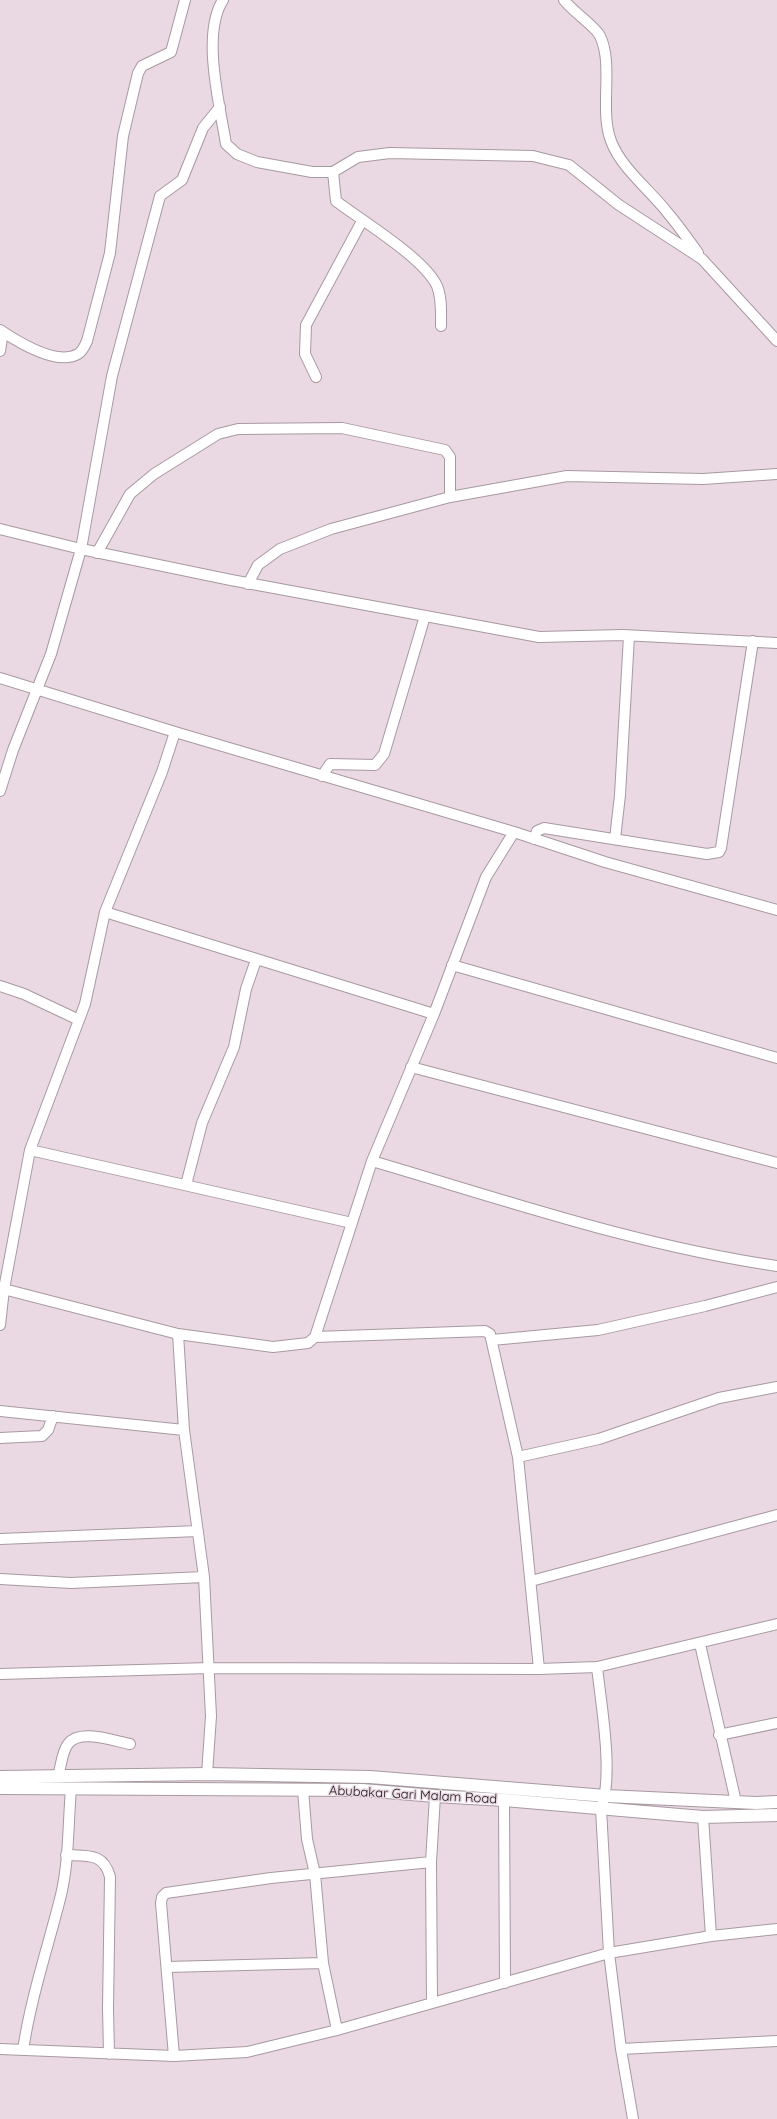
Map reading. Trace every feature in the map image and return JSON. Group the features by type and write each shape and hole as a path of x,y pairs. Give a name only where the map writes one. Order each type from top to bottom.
{"street":[{"path":"0,350 2,331 21,344 60,358 80,353 84,348 110,253 123,136 138,73 142,66 171,52 185,0"},
{"path":"223,0 217,13 212,48 226,144 237,154 257,162 312,172 333,172 358,157 390,153 533,156 569,164 619,205 702,259"},
{"path":"564,0 571,10 600,34 606,54 606,91 611,140 625,164 667,212 702,259 777,341"},
{"path":"0,791 36,688 53,647 81,549 112,376 160,196 182,180 203,128 220,107"},
{"path":"333,172 336,201 396,244 428,273 437,287 440,302 441,326"},
{"path":"316,377 305,354 306,325 362,221"},
{"path":"97,553 130,494 154,474 218,434 238,429 342,428 445,450 450,457 450,497"},
{"path":"248,584 258,565 280,549 331,529 450,497 567,476 703,479 777,474"},
{"path":"0,529 97,553 248,584 539,637 629,636 777,642"},
{"path":"322,776 330,764 375,765 384,754 425,616"},
{"path":"615,839 620,795 629,636"},
{"path":"534,839 537,831 544,828 707,854 719,852 721,848 753,641"},
{"path":"0,678 175,732 514,832 605,862 777,910"},
{"path":"0,1324 2,1289 30,1150 85,1004 105,912 162,772 175,732"},
{"path":"2,1289 178,1334 273,1347 308,1343 315,1337 372,1161 434,1014 486,877 514,832"},
{"path":"105,912 434,1014"},
{"path":"186,1185 202,1123 234,1047 246,989 256,960"},
{"path":"452,965 777,1058"},
{"path":"0,986 24,994 79,1020"},
{"path":"411,1068 777,1163"},
{"path":"30,1150 352,1223"},
{"path":"372,1161 644,1240 744,1261 777,1266"},
{"path":"492,1340 598,1330 705,1306 777,1287"},
{"path":"315,1337 486,1331 492,1340 518,1457 539,1669"},
{"path":"178,1334 184,1430 204,1577 211,1716 207,1774"},
{"path":"518,1457 599,1439 719,1398 777,1387"},
{"path":"0,1411 184,1430"},
{"path":"0,1438 42,1436 48,1430 54,1416"},
{"path":"531,1581 777,1515"},
{"path":"0,1539 198,1531"},
{"path":"0,1579 71,1583 204,1577"},
{"path":"0,1674 209,1668 539,1669 597,1667 700,1644 777,1624"},
{"path":"700,1644 719,1735 736,1802"},
{"path":"597,1667 605,1737 606,1796 601,1809 609,1953 621,2049 633,2119"},
{"path":"719,1735 777,1723"},
{"path":"58,1776 67,1744 73,1739 83,1735 130,1744"},
{"path":"0,1777 207,1774 414,1779 606,1796 736,1802 777,1802"},
{"name":"Abubakar Gari Malam Road","path":"0,1788 362,1790 504,1800 703,1817 777,1815"},
{"path":"23,2050 29,2014 61,1894 71,1789"},
{"path":"303,1790 307,1839 315,1874 322,1963 337,2030"},
{"path":"432,2003 431,1862 435,1796"},
{"path":"504,1800 505,1983"},
{"path":"703,1817 711,1936"},
{"path":"66,1854 93,1856 102,1861 108,1869 110,1877 108,2008 109,2054"},
{"path":"174,2056 161,1903 162,1896 166,1893 271,1878 431,1862"},
{"path":"0,2049 174,2056 247,2052 337,2030 609,1953 711,1936 777,1929"},
{"path":"167,1967 322,1963"},
{"path":"621,2049 777,2041"}]}
